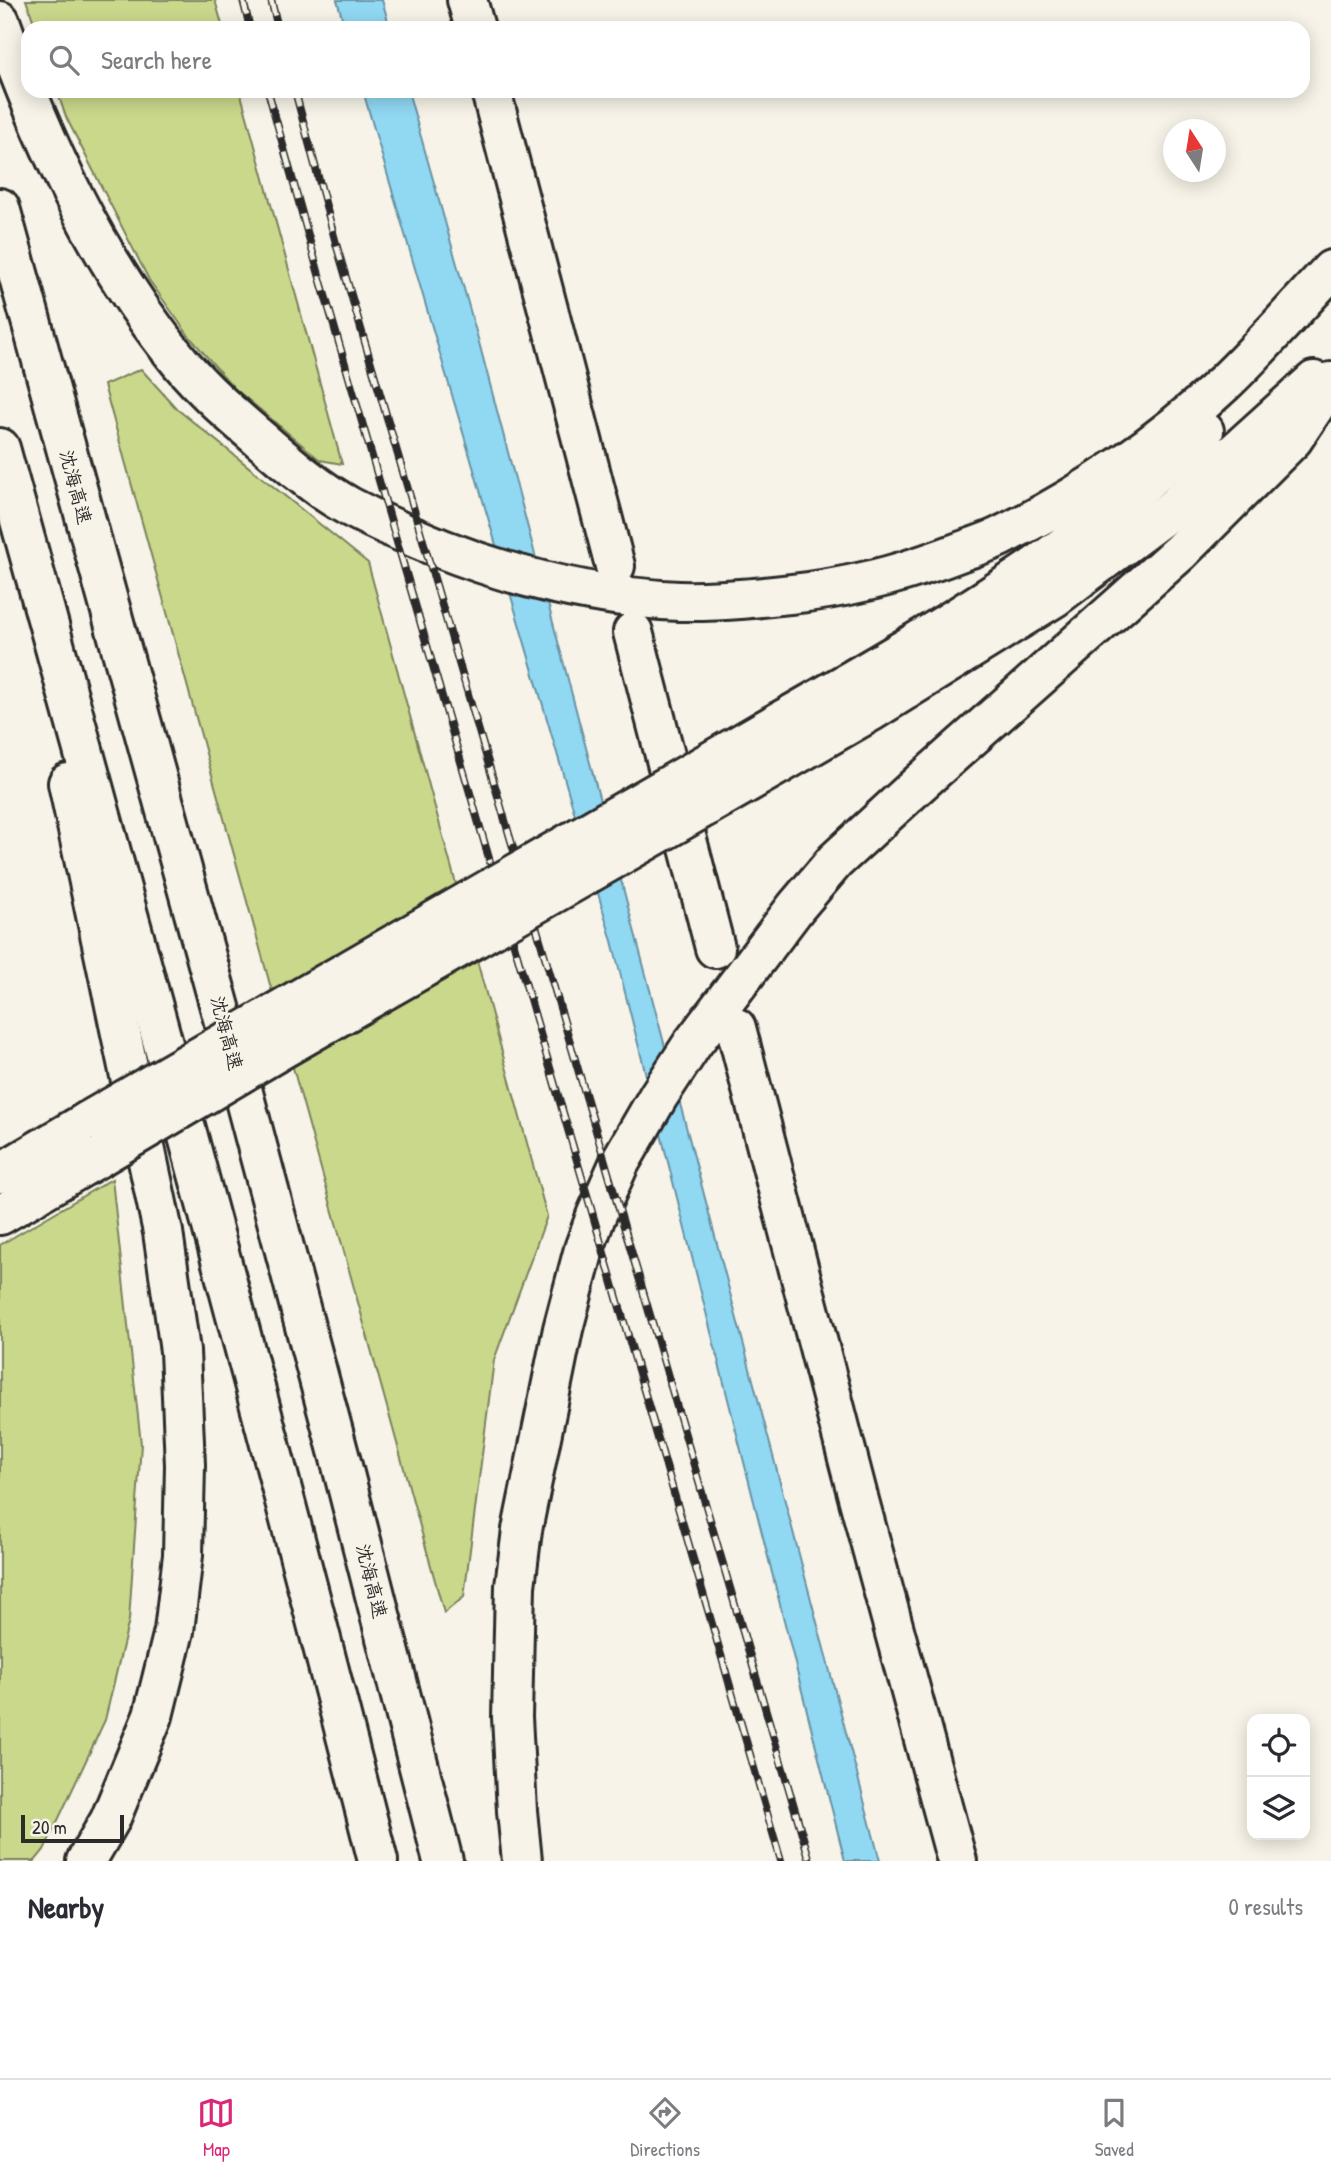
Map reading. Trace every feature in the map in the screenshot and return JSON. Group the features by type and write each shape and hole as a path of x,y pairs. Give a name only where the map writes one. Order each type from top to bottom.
{"main road":[{"path":"467,0 473,21"},
{"path":"0,21 21,81"},
{"path":"28,98 62,173 107,260 181,363 230,414 303,476 349,506 456,555 574,590 679,601 765,597 858,585 918,568 1003,536 1085,488 1163,435 1224,383 1331,270"},
{"path":"493,98 615,566"},
{"name":"沈海高速","path":"0,208 229,1040 345,1475 443,1861"},
{"path":"0,1173 95,1139 282,1049 771,748 863,674 1034,567 1149,481 1251,390 1331,303"},
{"path":"771,748 870,712 1055,597 1172,509 1331,365"},
{"path":"522,1861 512,1717 515,1586 522,1530 566,1315 584,1250 619,1164 693,1043 796,907 835,861 1180,552 1293,439 1331,382"},
{"path":"0,448 281,1478 378,1861"},
{"path":"0,459 163,1232 180,1351 185,1465 183,1555 174,1631 153,1716 110,1820 86,1861"},
{"path":"633,632 715,948"},
{"path":"736,1028 858,1497 957,1861"},
{"path":"0,1215 95,1139"}],"green space":[{"path":"26,0 215,0 221,21 34,21"},
{"path":"59,98 242,98 342,464 320,460 233,387 189,336 149,280 66,117"},
{"path":"141,369 177,409 368,563 547,1216 494,1360 464,1597 444,1613 104,385"},
{"path":"112,1179 141,1444 129,1620 105,1720 44,1850 35,1861 0,1861 0,1245"}],"water":[{"path":"337,0 382,0 388,21 343,21"},
{"path":"365,98 410,98 477,335 880,1861 845,1861 612,941"}],"railway":[{"path":"243,0 248,21"},
{"path":"271,0 276,21"},
{"path":"270,98 781,1861"},
{"path":"297,98 337,247 810,1861"}]}
